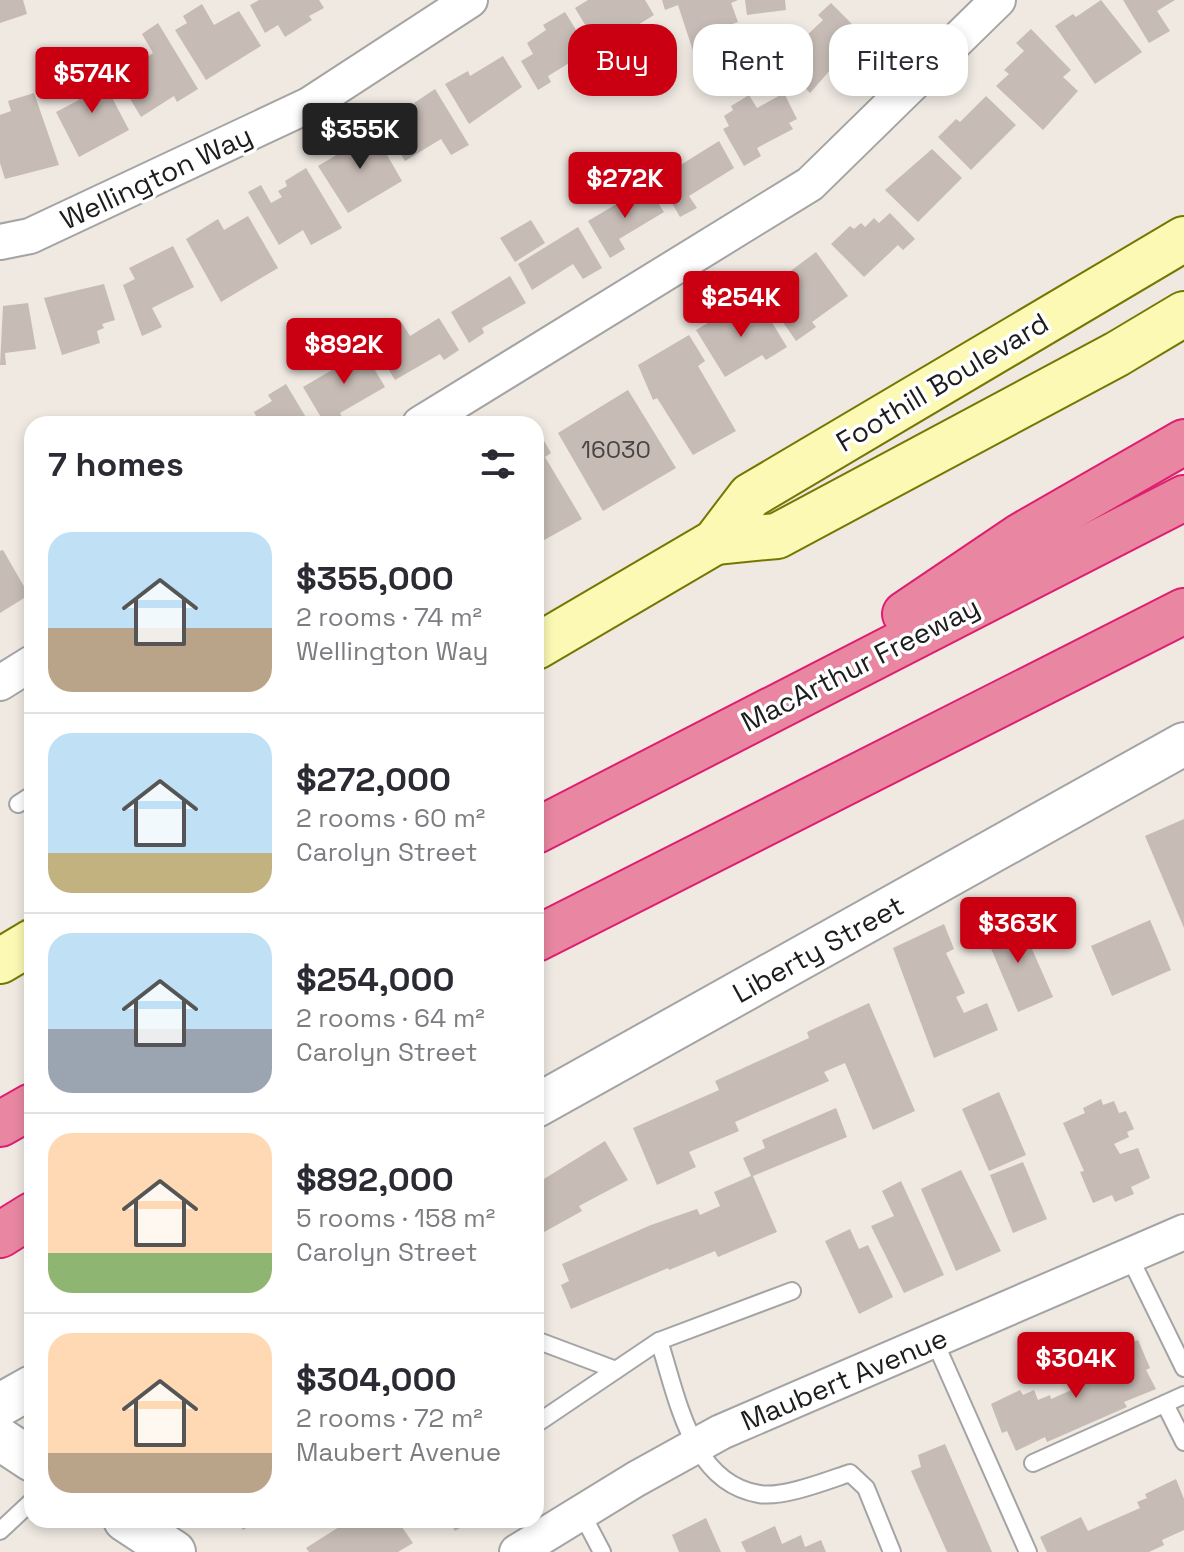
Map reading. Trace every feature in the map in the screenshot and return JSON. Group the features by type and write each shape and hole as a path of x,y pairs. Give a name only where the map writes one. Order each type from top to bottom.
{"highway":[{"path":"741,725 1022,535 1184,442"},
{"name":"MacArthur Freeway","path":"544,827 1184,498"},
{"path":"544,935 1184,611"},
{"path":"0,1124 24,1110"},
{"path":"0,1235 24,1220"}],"main road":[{"name":"Foothill Boulevard","path":"544,642 715,542 750,496 1184,239"},
{"name":"Foothill Boulevard","path":"715,542 777,536 1117,354 1184,314"}],"street":[{"name":"Wellington Way","path":"0,242 30,236 309,105 470,0"},
{"path":"433,416 810,184 998,0"},
{"path":"0,683 24,668"},
{"name":"Liberty Street","path":"544,1102 1184,744"},
{"name":"Maubert Avenue","path":"517,1552 694,1447 1184,1232"},
{"path":"0,1405 24,1392"},
{"path":"0,1439 24,1455"},
{"path":"137,1528 174,1552"}],"lane":[{"path":"1129,1256 1184,1368"},
{"path":"544,1419 659,1341 792,1291"},
{"path":"934,1340 1028,1552"},
{"path":"659,1341 694,1447 725,1480 760,1495 808,1487 850,1473 866,1488 892,1552"},
{"path":"544,1343 616,1370"},
{"path":"1033,1463 1184,1395"},
{"path":"1165,1404 1184,1442"},
{"path":"0,1531 24,1508"},
{"path":"581,1512 602,1552"}],"building":[{"path":"0,0 23,0 27,14 0,23"},
{"path":"259,0 319,0 324,8 309,16 312,20 285,37 278,25 265,33 250,5"},
{"path":"588,0 645,0 654,15 639,24 585,24 575,8"},
{"path":"662,0 738,0 731,3 738,22 693,24 693,51 678,5 665,10"},
{"path":"745,0 785,0 786,10 747,15"},
{"path":"1101,0 1142,52 1095,84 1055,26 1073,14 1076,17"},
{"path":"1123,0 1175,0 1157,11 1170,31 1149,43"},
{"path":"831,3 852,24 829,24 829,71 813,90 813,30 823,20 818,15"},
{"path":"202,4 214,25 239,11 261,46 206,80 175,30 187,23 183,16"},
{"path":"565,12 572,24 568,24 568,64 548,76 551,82 538,90 521,61 533,54 527,43 546,30 543,25"},
{"path":"158,23 198,89 177,102 174,96 141,117 123,87 135,80 132,75 145,67 141,61 153,53 142,34"},
{"path":"1031,29 1071,70 1063,77 1078,91 1043,130 996,86 1009,74 1004,70 1024,51 1016,43"},
{"path":"503,56 522,87 469,124 445,84 468,71 470,76"},
{"path":"97,69 129,130 79,157 56,112 79,100 70,83"},
{"path":"435,89 469,145 451,155 441,139 405,161 388,133 411,119 408,114 417,108 414,103"},
{"path":"34,93 59,165 5,179 0,163 0,115 11,111 8,101"},
{"path":"747,96 757,108 779,96 786,96 797,119 789,123 793,129 757,148 761,156 744,166 723,129 729,126 724,116 733,110 731,106"},
{"path":"986,96 1016,125 971,170 938,137 956,119 960,122"},
{"path":"371,127 402,181 348,213 318,166 350,147 347,142"},
{"path":"719,141 734,168 689,196 697,208 680,217 658,179"},
{"path":"932,149 962,178 918,222 885,190"},
{"path":"306,168 342,228 311,245 303,230 279,245 248,192 261,185 271,203 282,197 278,191 287,186 285,181"},
{"path":"647,186 664,212 619,239 625,249 610,258 588,221"},
{"path":"890,213 915,239 903,250 898,245 864,277 831,244 850,226 854,229 861,223 865,227 874,218 879,223"},
{"path":"248,216 278,268 221,302 186,239 218,219 224,230"},
{"path":"531,220 545,243 515,262 500,238"},
{"path":"578,227 602,268 583,279 573,264 532,290 518,264"},
{"path":"173,246 194,287 152,308 162,327 142,336 123,285 135,279 129,268"},
{"path":"816,252 848,296 812,322 816,327 796,341 767,299 789,283 784,276"},
{"path":"510,276 526,303 482,328 484,333 469,343 451,312"},
{"path":"104,284 115,320 102,324 104,328 97,331 100,343 62,355 44,298"},
{"path":"28,303 36,349 5,353 6,365 0,365 3,306"},
{"path":"760,303 787,347 766,360 762,355 725,377 696,330 731,309 736,317"},
{"path":"439,318 459,350 444,360 440,354 395,380 370,339 400,320 410,336"},
{"path":"689,335 705,361 698,366 736,431 693,455 657,398 653,400 638,365"},
{"path":"360,345 385,387 340,413 342,416 320,416 303,387 332,370 328,364"},
{"path":"286,384 305,416 256,416 254,412 272,401 268,395"},
{"path":"628,390 676,468 603,511 558,433"},
{"path":"544,441 551,453 545,457 582,519 544,540"},
{"path":"3,550 24,586 24,598 0,613 0,551"},
{"path":"1184,819 1184,928 1145,836"},
{"path":"1018,917 1053,997 1018,1012 984,932"},
{"path":"1150,920 1171,970 1112,996 1091,946"},
{"path":"944,924 954,949 946,953 965,993 956,997 964,1013 987,1003 998,1030 934,1058 893,948"},
{"path":"869,1003 915,1111 873,1130 845,1063 824,1072 829,1081 735,1122 739,1131 689,1152 696,1167 657,1185 633,1128 719,1090 715,1081 809,1038 807,1032"},
{"path":"999,1092 1026,1155 989,1171 962,1109"},
{"path":"1101,1099 1103,1105 1114,1101 1119,1113 1126,1111 1134,1129 1127,1132 1129,1137 1114,1144 1120,1154 1138,1148 1150,1178 1131,1187 1134,1194 1115,1202 1112,1195 1093,1203 1080,1172 1084,1171 1063,1123 1085,1113 1083,1108"},
{"path":"836,1108 847,1137 753,1176 777,1232 718,1257 715,1251 668,1268 571,1309 561,1285 569,1281 562,1264 651,1225 697,1209 700,1215 720,1206 714,1192 751,1176 743,1158 765,1148 762,1140"},
{"path":"605,1141 628,1180 579,1206 582,1211 544,1232 544,1179"},
{"path":"1023,1162 1047,1219 1013,1233 990,1175"},
{"path":"961,1170 1001,1251 956,1271 921,1189"},
{"path":"901,1181 944,1275 904,1293 871,1226 894,1216 882,1191"},
{"path":"850,1229 859,1249 868,1245 893,1297 859,1314 825,1241"},
{"path":"1138,1340 1150,1368 1146,1370 1156,1389 1124,1402 1127,1407 1047,1442 1045,1437 1016,1451 1007,1431 1002,1433 991,1404 1020,1390 1023,1395 1034,1390 1038,1400 1050,1395 1051,1399 1094,1380 1092,1376 1103,1371 1100,1363 1110,1359 1108,1353"},
{"path":"945,1444 992,1552 947,1552 911,1471 921,1467 918,1455"},
{"path":"1176,1479 1184,1499 1184,1530 1162,1540 1164,1545 1149,1552 1047,1552 1040,1537 1081,1517 1088,1531 1140,1508 1137,1502 1147,1498 1145,1494"},
{"path":"706,1518 721,1552 679,1552 672,1535"},
{"path":"775,1526 782,1544 801,1535 805,1547 821,1540 826,1552 746,1552 741,1542"},
{"path":"337,1528 403,1528 413,1543 398,1552 309,1552 306,1548"}]}
